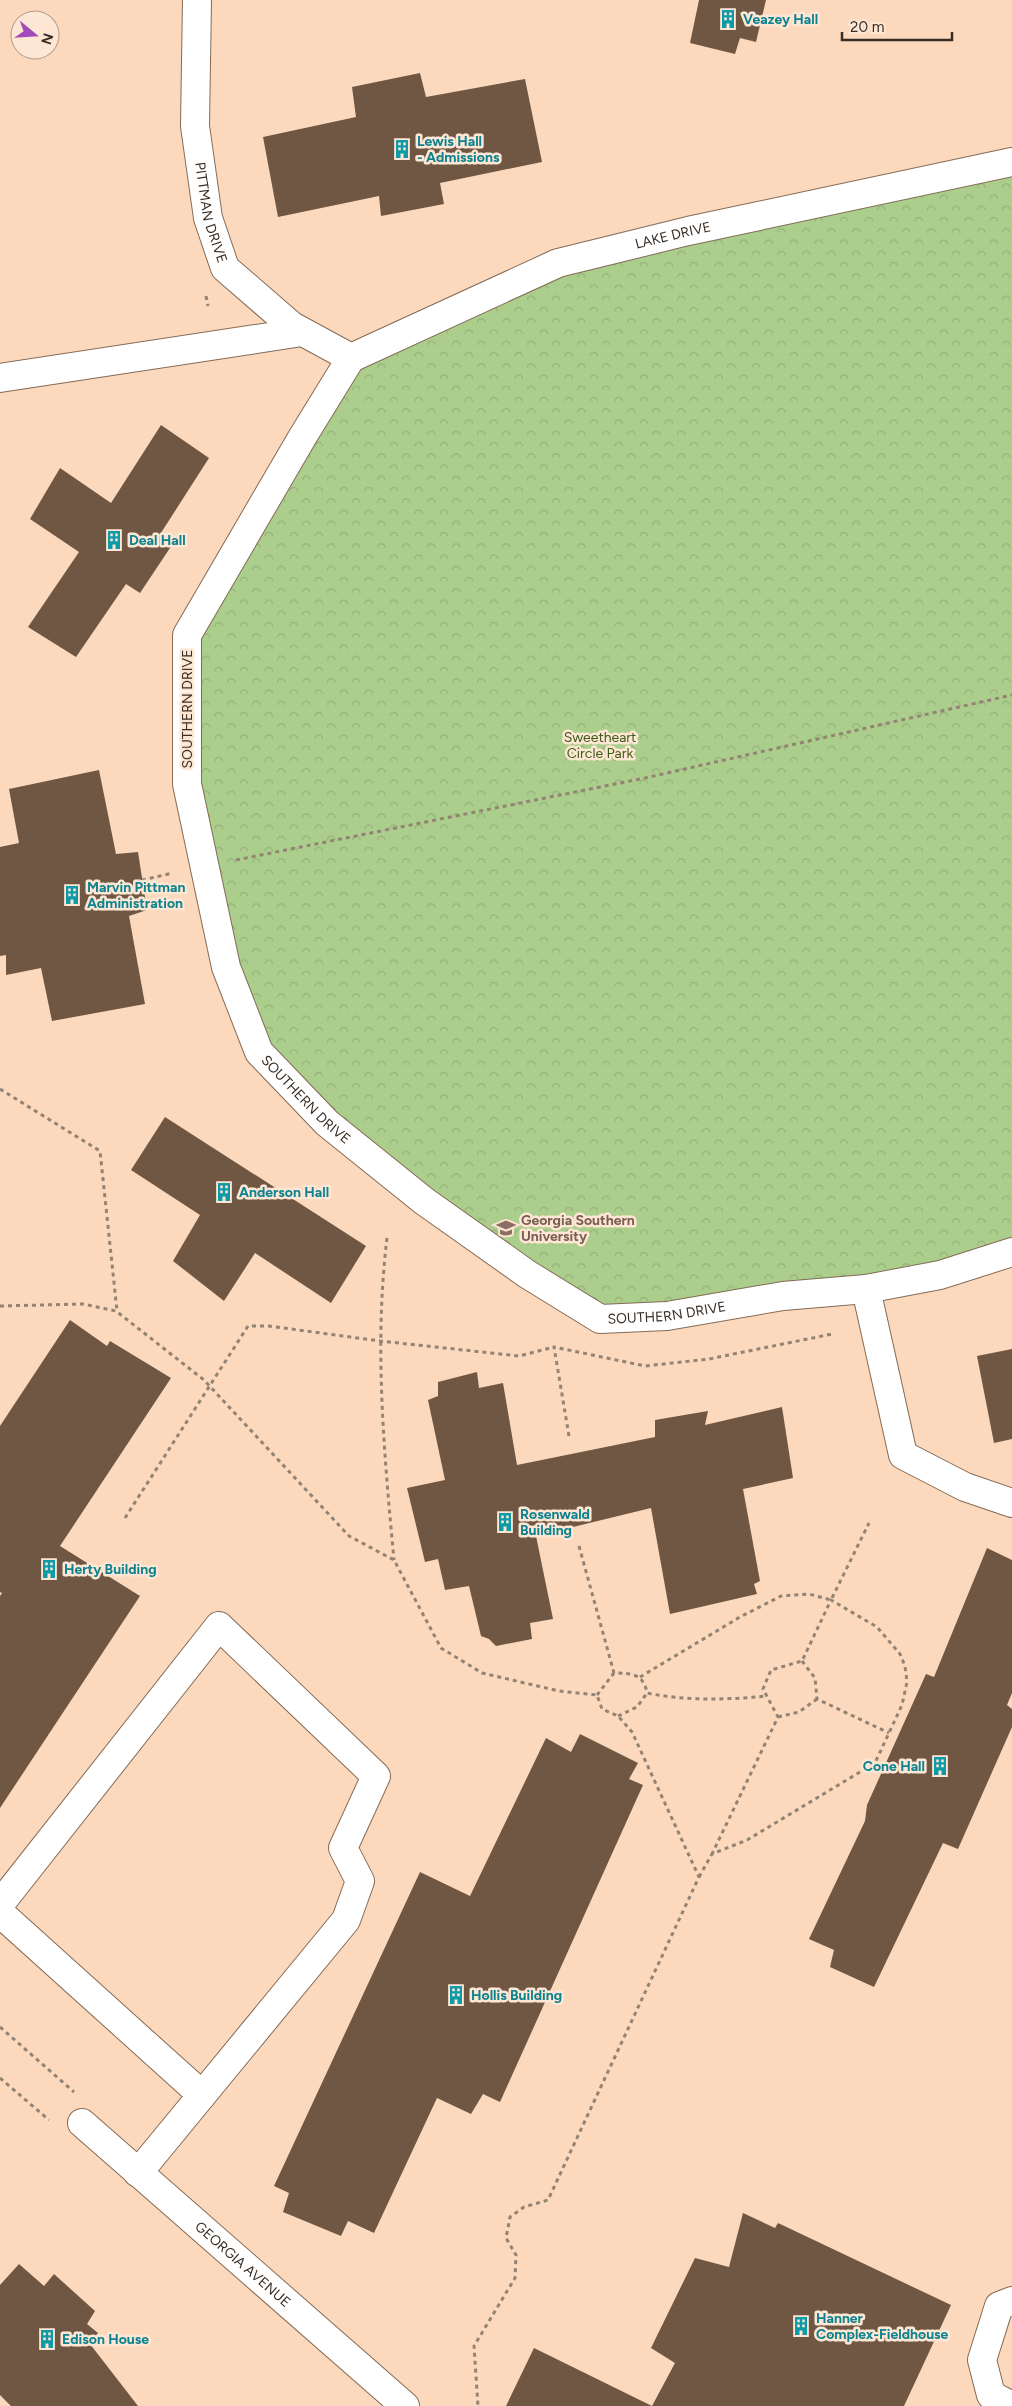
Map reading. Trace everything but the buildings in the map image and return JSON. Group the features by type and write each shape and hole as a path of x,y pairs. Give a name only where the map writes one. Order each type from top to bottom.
{"street":[{"name":"PITTMAN DRIVE","path":"197,0 195,126 208,218 225,268 292,326 352,358"},
{"name":"LAKE DRIVE","path":"352,358 558,263 697,229 1012,162"},
{"path":"0,398 11,376 302,332"},
{"name":"SOUTHERN DRIVE","path":"352,358 303,436 187,635 187,784 226,967 259,1052 327,1123 424,1201 527,1274 600,1319 666,1316 783,1296 866,1289 940,1275 1012,1252"},
{"path":"866,1289 903,1455 966,1487 1012,1503"},
{"path":"0,1904 219,1626 376,1776 343,1848 360,1882 346,1920 138,2173"},
{"path":"0,1913 202,2094"},
{"name":"GEORGIA AVENUE","path":"82,2123 405,2405"},
{"path":"1012,2301 999,2306 982,2360 991,2395 1012,2406"}],"path":[{"path":"229,861 645,778 1012,695"},
{"path":"142,880 181,872"},
{"path":"0,1089 100,1151 117,1313"},
{"path":"387,1238 380,1341 387,1480 394,1560 441,1648 482,1673 559,1691 597,1694"},
{"path":"0,1306 83,1304 117,1313 210,1388 349,1536 394,1560"},
{"path":"125,1518 248,1326 269,1326 380,1341 520,1356 554,1347 645,1366 709,1359 832,1334"},
{"path":"554,1347 569,1436"},
{"path":"778,1717 764,1689 771,1670 802,1661 869,1523"},
{"path":"579,1546 614,1673"},
{"path":"640,1677 740,1617 781,1596 809,1594 832,1600 877,1627 900,1654 905,1666 907,1682 902,1705 875,1763 747,1840 712,1854"},
{"path":"802,1661 815,1678 817,1699"},
{"path":"597,1694 614,1673"},
{"path":"614,1673 629,1673 640,1677 645,1683 647,1693 637,1707 618,1716"},
{"path":"647,1693 672,1698 739,1699 766,1696"},
{"path":"597,1694 602,1709 618,1716 632,1732 698,1877"},
{"path":"817,1699 889,1733"},
{"path":"778,1717 799,1712 817,1699"},
{"path":"478,2406 474,2346 515,2278 516,2255 506,2238 510,2217 524,2207 548,2200 698,1877 712,1854 778,1717"},
{"path":"0,2027 93,2110 70,2135 62,2131 0,2078"}],"shaded area":[{"name":"Georgia Southern University","path":"0,0 1012,0 1012,2406 0,2406"}],"green space":[{"name":"Sweetheart Circle Park","path":"1012,162 1012,1252 600,1319 527,1274 259,1051 187,784 187,635 351,358 558,263"}],"place":[{"name":"Veazey Hall","path":"728,19"},
{"name":"Lewis Hall - Admissions","path":"402,149"},
{"name":"Deal Hall","path":"114,540"},
{"name":"Marvin Pittman Administration","path":"72,895"},
{"name":"Anderson Hall","path":"224,1192"},
{"name":"Georgia Southern University","path":"506,1228"},
{"name":"Rosenwald Building","path":"505,1522"},
{"name":"Herty Building","path":"49,1569"},
{"name":"Cone Hall","path":"940,1766"},
{"name":"Hollis Building","path":"456,1995"},
{"name":"Hanner Complex-Fieldhouse","path":"801,2326"},
{"name":"Edison House","path":"47,2339"}]}
